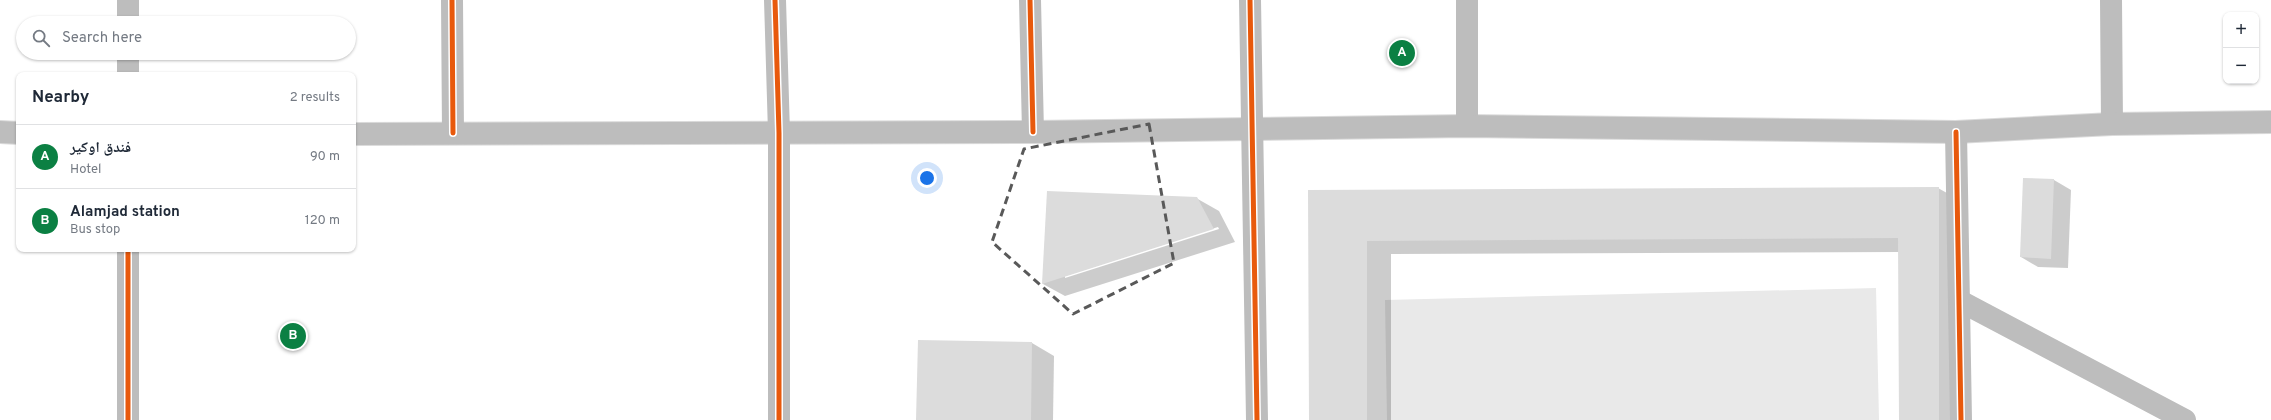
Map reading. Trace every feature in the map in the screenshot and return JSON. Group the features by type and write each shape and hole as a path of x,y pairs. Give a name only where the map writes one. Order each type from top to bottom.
{"main road":[{"path":"128,0 128,16"},
{"path":"452,0 453,133"},
{"path":"775,0 779,133 779,420"},
{"path":"1030,0 1033,132"},
{"path":"1250,0 1257,420"},
{"path":"1467,0 1467,126"},
{"path":"2111,0 2112,124"},
{"path":"128,60 128,72"},
{"path":"356,134 1033,132 1467,126 1956,132 2112,124 2271,122"},
{"path":"0,132 16,133"},
{"path":"1956,132 1961,420"},
{"path":"128,252 128,420"},
{"path":"1960,302 2185,420"}],"highlighted area":[{"path":"1149,124 1174,263 1073,314 992,242 1024,149"}],"shaded area":[{"path":"1876,288 1879,420 1387,420 1385,300"}],"building":[{"path":"2023,178 2054,179 2051,259 2020,257"},
{"path":"1939,187 1939,420 1899,420 1898,238 1367,241 1367,420 1309,420 1308,190"},
{"path":"1047,191 1197,197 1214,229 1042,284"},
{"path":"918,340 1032,342 1031,420 916,420"}],"cycle path":[{"path":"452,0 453,133"},
{"path":"775,0 779,133 779,420"},
{"path":"1030,0 1033,132"},
{"path":"1250,0 1257,420"},
{"path":"1956,132 1961,420"},
{"path":"128,252 128,420"}],"place":[{"name":"فندق اوكير","path":"1402,53"},
{"name":"Alamjad station","path":"293,336"}]}
